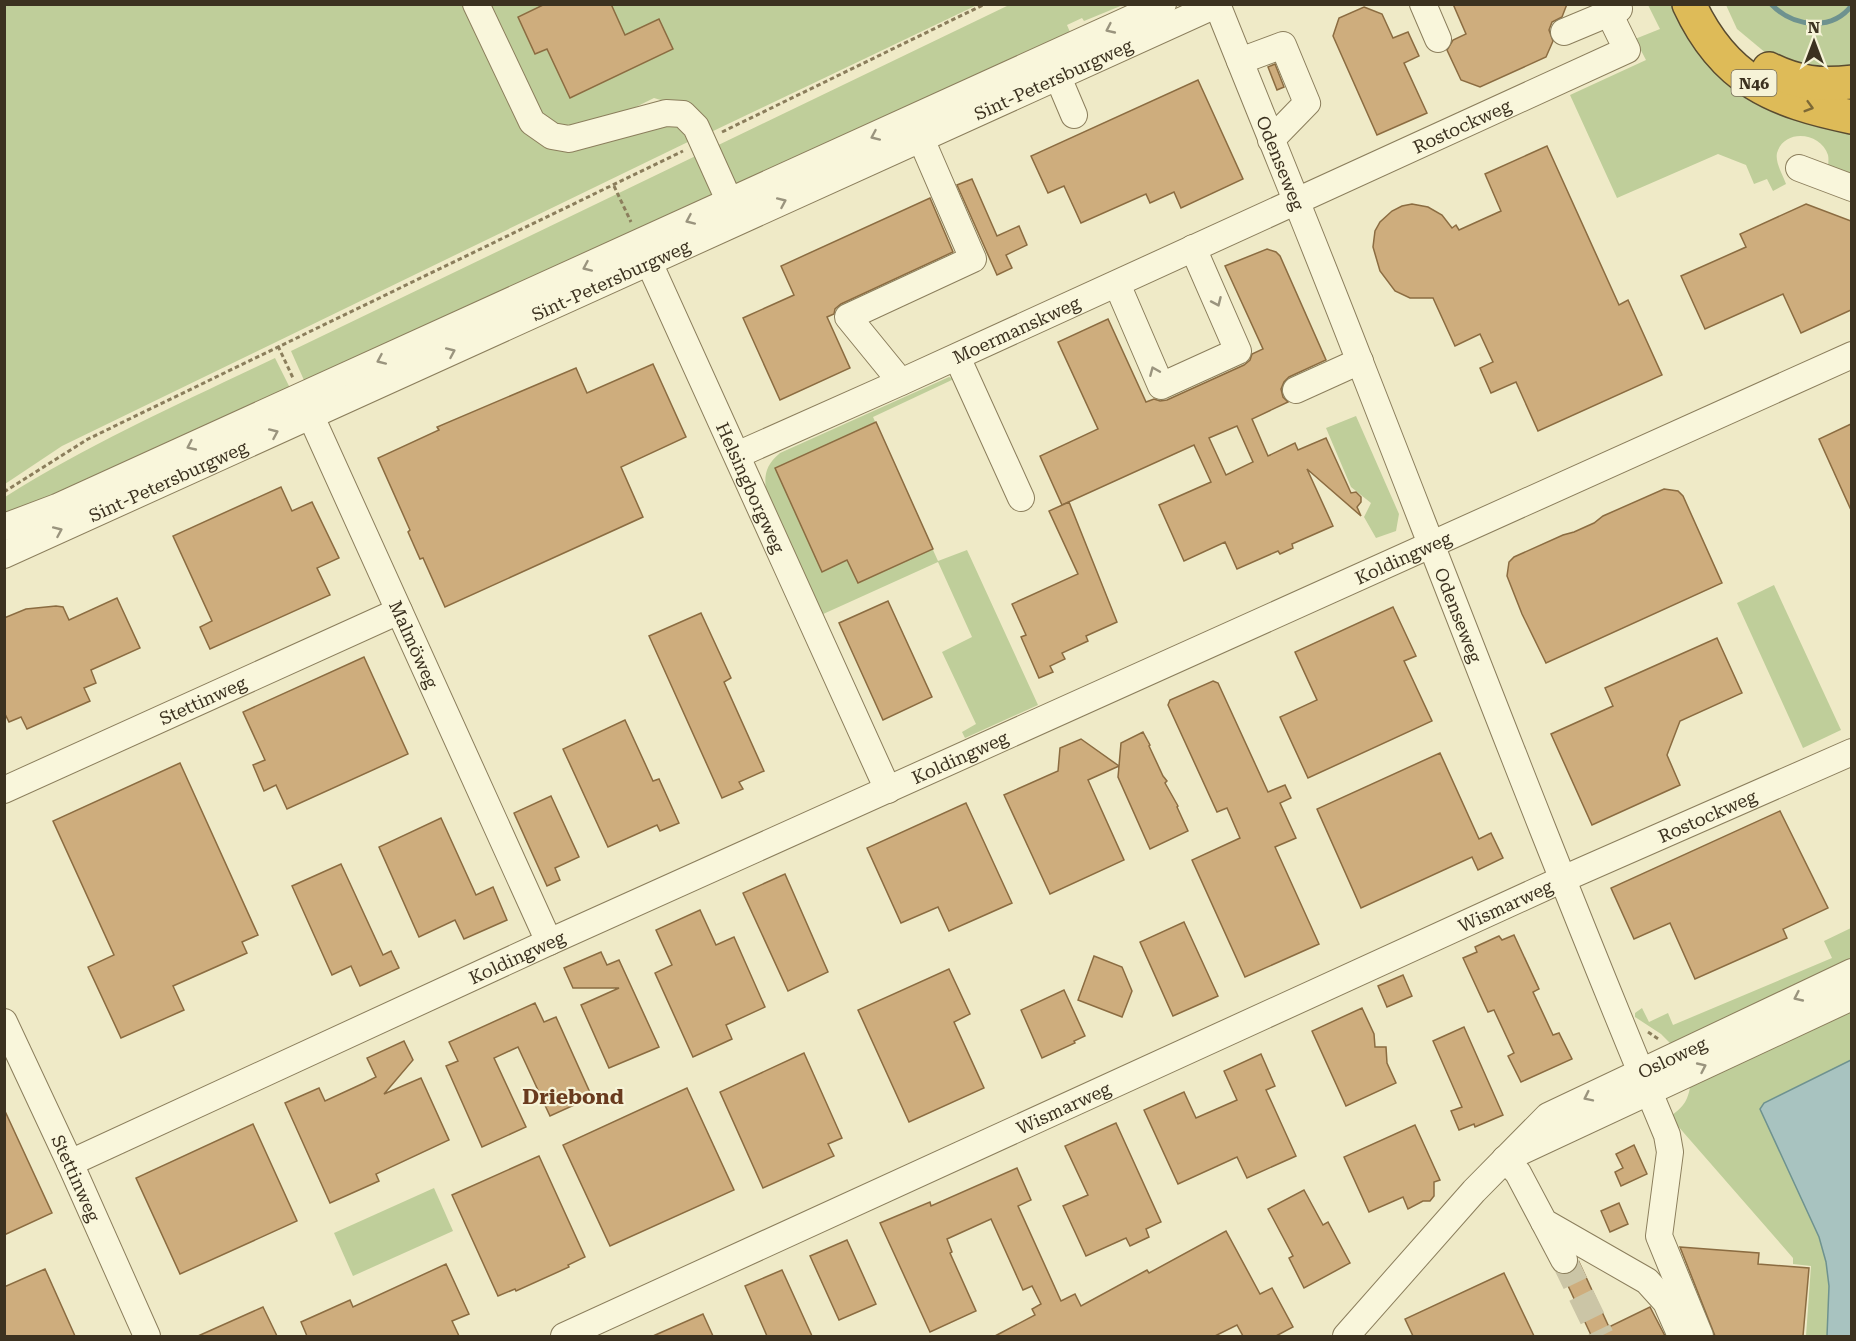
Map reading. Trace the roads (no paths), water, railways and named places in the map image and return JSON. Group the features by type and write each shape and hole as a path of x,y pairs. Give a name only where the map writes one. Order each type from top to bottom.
{"highway":[{"name":"N46","path":"1689,4 1710,43 1745,78 1790,101 1851,117"},
{"name":"N46","path":"1714,4 1731,34 1746,53 1764,66 1789,79 1802,82 1828,85 1851,82"}],"street":[{"path":"476,4 532,123 560,138 577,138 666,113 678,112 693,122 735,211"},
{"name":"Sint-Petersburgweg","path":"1053,67 1163,4"},
{"path":"1423,4 1438,39"},
{"name":"Sint-Petersburgweg","path":"4,555 306,406 644,252 1053,67 1217,5"},
{"name":"Odenseweg","path":"1217,5 1360,361 1563,879 1667,1135 1670,1152 1659,1236 1700,1336"},
{"path":"1575,21 1615,10"},
{"name":"Rostockweg","path":"1296,202 1627,50 1615,10"},
{"path":"1240,61 1283,45 1306,103 1271,140"},
{"path":"1053,67 1074,115"},
{"path":"901,382 848,317 973,259 917,129"},
{"path":"1799,168 1851,188"},
{"name":"Moermanskweg","path":"737,455 1296,202"},
{"path":"1117,284 1161,386 1238,351 1193,248"},
{"name":"Helsingborgweg","path":"644,252 888,790"},
{"name":"Koldingweg","path":"70,1163 549,942 1851,355"},
{"path":"957,357 1021,498"},
{"path":"1296,390 1360,361"},
{"name":"Sint-Petersburgweg","path":"4,527 306,406"},
{"name":"Malmöweg","path":"306,406 549,942"},
{"name":"Stettinweg","path":"4,790 399,611"},
{"name":"Rostockweg","path":"1563,879 1851,752"},
{"name":"Wismarweg","path":"564,1336 1563,879"},
{"name":"Osloweg","path":"1346,1336 1505,1159 1851,972"},
{"name":"Osloweg","path":"1645,1082 1851,997"},
{"name":"Stettinweg","path":"4,1022 147,1336"},
{"path":"1505,1159 1523,1181 1564,1260"},
{"path":"1544,1222 1647,1281 1666,1302 1681,1336"}],"water":[{"path":"1851,1060 1851,1336 1827,1336 1829,1286 1826,1262 1819,1237 1760,1109 1764,1103"}],"waterway":[{"path":"1771,4 1790,18 1812,23 1823,23 1834,19 1844,14 1852,5"}],"tunnel":[{"path":"1564,1260 1601,1336"}],"district":[{"name":"Driebond","path":"573,1097"}]}
